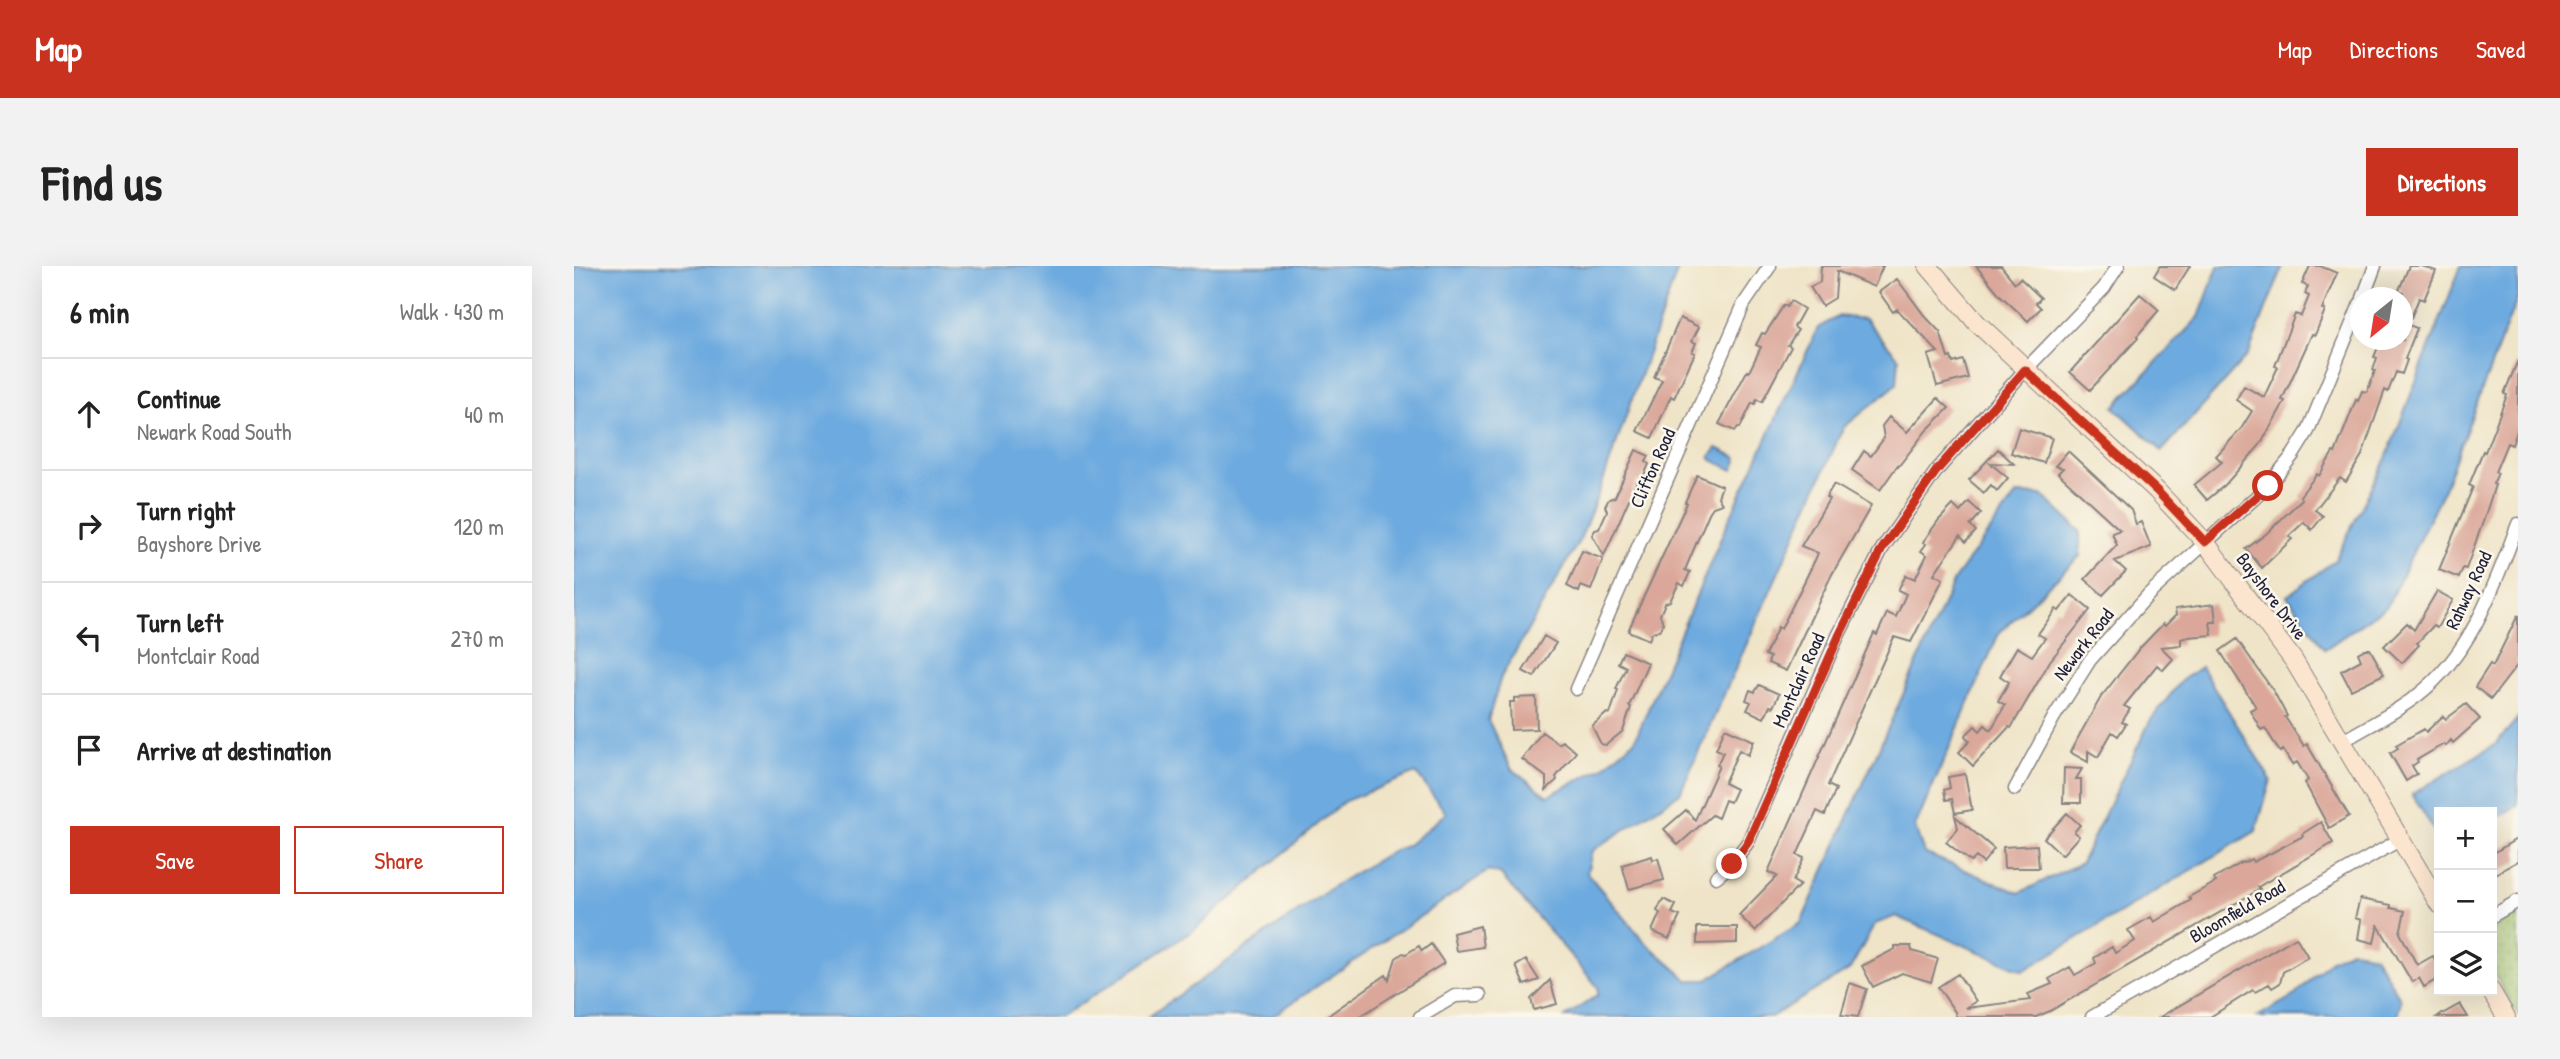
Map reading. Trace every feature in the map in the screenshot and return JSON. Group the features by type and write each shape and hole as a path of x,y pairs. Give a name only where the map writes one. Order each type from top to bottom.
{"street":[{"name":"Clifton Road","path":"1576,689 1744,304 1770,266"},
{"name":"Bayshore Drive","path":"1928,266 1976,322 2157,491 2205,542 2294,661 2434,895"},
{"name":"Montclair Road","path":"1716,877 1732,864 1748,842 1839,636 1882,549 1937,470 2025,370 2104,288 2118,266"},
{"path":"2367,287 2375,266"},
{"name":"Newark Road","path":"2015,789 2054,717 2090,660 2149,594 2268,486 2293,455 2308,431 2350,330"},
{"name":"Rahway Road","path":"2343,741 2417,696 2447,667 2477,623 2518,524"},
{"name":"Bloomfield Road","path":"2092,1017 2401,839"},
{"path":"2497,913 2518,901"},
{"path":"1420,1017 1455,996 1480,995"},
{"path":"2493,996 2506,1017"}],"green space":[{"path":"2518,913 2518,1016 2497,979 2497,927"}],"water":[{"path":"574,266 1679,266 1580,539 1501,677 1488,720 1511,768 1548,796 1602,768 1635,740 1727,524 1818,328 1839,316 1865,319 1899,358 1897,384 1843,428 1680,793 1592,851 1587,873 1645,942 1688,980 1706,980 1801,923 1955,578 2017,494 2042,495 2080,531 2080,556 1999,633 1915,827 1924,853 2019,893 2081,863 2150,721 2181,681 2201,667 2271,780 2256,831 2023,971 1896,916 1875,924 1850,969 1771,1017 1565,1017 1598,995 1598,987 1500,874 1488,871 1271,1017 1148,1017 1337,884 1392,851 1407,846 1446,813 1416,773 1345,801 1194,930 1060,1017 574,1017"},
{"path":"2218,266 2283,266 2248,355 2162,451 2114,407 2199,317"},
{"path":"2461,266 2518,266 2518,296 2445,486 2387,606 2325,649 2287,596 2335,560 2385,461"},
{"path":"1717,448 1736,457 1733,470 1712,460 1710,457"},
{"path":"2518,718 2518,805 2497,818 2497,807 2434,807 2434,831 2412,794 2496,744"},
{"path":"2351,950 2374,955 2401,1000 2397,1017 2257,1017 2295,995 2331,960"}],"building":[{"path":"1821,266 1883,266 1874,287 1837,271 1835,298 1822,306 1810,287 1820,282"},
{"path":"1976,266 2001,266 2015,283 2020,278 2041,298 2036,303 2041,308 2028,321 2000,295"},
{"path":"2160,266 2190,266 2175,290 2154,276"},
{"path":"2310,266 2320,266 2337,273 2315,335 2312,334 2282,400 2285,401 2260,445 2225,485 2207,500 2194,485 2222,462 2216,456 2241,429 2252,411 2236,400 2244,386 2264,397 2278,367 2275,366 2295,314 2301,316 2309,296 2305,294 2308,286 2302,284"},
{"path":"2409,266 2422,266 2436,271 2424,300 2419,298 2413,313 2413,287 2400,287"},
{"path":"1897,279 1940,332 1948,358 1951,357 1953,363 1963,360 1968,378 1937,386 1928,355 1938,352 1897,309 1893,312 1879,292"},
{"path":"2140,294 2159,310 2138,338 2090,390 2070,372"},
{"path":"1791,301 1804,309 1794,327 1798,330 1788,345 1791,347 1762,402 1757,399 1755,404 1752,403 1740,428 1735,431 1719,424 1761,347 1756,345 1762,333 1765,334 1784,305 1787,307"},
{"path":"1680,318 1699,327 1692,341 1696,343 1692,352 1695,353 1652,438 1637,431 1662,380 1654,377"},
{"path":"2377,350 2408,350 2402,374 2396,372 2388,392 2385,390 2362,455 2346,482 2340,478 2315,510 2323,516 2312,530 2304,522 2289,536 2292,539 2262,568 2246,549 2266,534 2302,499 2300,496 2317,474 2319,476 2333,452 2335,453 2356,400 2358,401 2362,391 2367,392 2375,371 2373,370 2377,358 2374,357"},
{"path":"2518,360 2518,428 2512,445 2507,443 2495,472 2498,473 2484,519 2466,569 2463,568 2459,578 2439,570 2473,487 2469,485 2483,451 2485,452"},
{"path":"1938,398 1949,408 1926,431 1880,490 1852,470 1864,451 1871,456 1884,438 1882,426 1889,417 1907,432"},
{"path":"2019,428 2052,438 2044,463 2011,453"},
{"path":"1998,449 2014,464 1990,463 2008,478 1997,491 1991,485 1984,493 1969,480"},
{"path":"1636,450 1649,456 1646,462 1649,464 1641,482 1637,481 1604,556 1592,535 1599,529 1607,511 1605,506 1609,499 1615,497"},
{"path":"2068,451 2131,510 2136,524 2141,522 2151,547 2115,561 2126,571 2103,595 2085,579 2117,545 2112,533 2120,530 2058,473 2063,468 2055,466"},
{"path":"1697,475 1722,486 1718,497 1722,504 1713,507 1709,513 1685,570 1690,572 1684,586 1679,583 1670,601 1665,603 1660,615 1663,623 1661,629 1652,633 1649,640 1628,631 1687,503 1685,502"},
{"path":"1834,484 1871,506 1831,576 1786,671 1768,663 1770,657 1765,655 1778,627 1781,629 1818,553 1801,546 1829,499 1826,497"},
{"path":"1969,502 1981,513 1970,526 1976,531 1966,542 1960,536 1934,574 1943,579 1911,642 1894,637 1828,785 1836,789 1825,815 1817,811 1797,855 1804,858 1793,881 1800,885 1755,931 1739,915 1777,876 1768,872 1874,633 1877,635 1887,613 1896,617 1906,594 1898,590 1906,575 1915,579 1927,555 1921,551 1926,544 1923,542 1938,521 1953,505 1960,512"},
{"path":"1582,551 1603,559 1591,590 1581,586 1579,592 1567,586"},
{"path":"2437,591 2453,600 2437,628 2433,626 2402,663 2384,646 2407,623 2414,630"},
{"path":"2072,595 2090,610 2050,661 2011,728 2009,727 1973,766 1959,752 1970,741 1965,736 1975,726 1980,731 1985,725 1991,730 2005,705 1998,701 2009,682 2000,676 2017,647 2032,656 2045,638 2038,634 2056,609 2059,611"},
{"path":"2214,604 2216,622 2210,622 2212,635 2188,637 2181,639 2181,645 2161,647 2173,659 2163,670 2157,665 2124,706 2130,709 2122,722 2126,724 2118,736 2112,732 2098,757 2088,751 2088,762 2070,752 2101,697 2139,649 2163,624 2165,626 2176,615 2175,609"},
{"path":"2518,615 2518,664 2491,699 2475,687 2490,664 2493,666"},
{"path":"1544,636 1556,643 1534,677 1523,671"},
{"path":"2237,639 2274,692 2287,716 2285,717 2304,746 2307,744 2349,816 2329,828 2297,762 2292,765 2265,728 2261,730 2250,710 2256,707 2220,651"},
{"path":"2370,649 2384,674 2351,690 2341,671 2361,660 2358,653"},
{"path":"1623,652 1648,663 1629,706 1631,707 1623,731 1606,745 1601,744 1592,726 1607,713 1610,714 1618,690 1616,689 1626,667 1618,663"},
{"path":"1759,685 1779,694 1764,718 1747,710 1751,702 1746,700 1750,690 1755,692"},
{"path":"1536,697 1537,729 1511,730 1510,702 1514,702 1514,698"},
{"path":"2466,704 2480,719 2453,743 2451,740 2446,746 2444,744 2417,760 2412,766 2417,774 2406,781 2390,753 2398,748 2396,745 2424,729 2426,732 2443,716 2446,719"},
{"path":"1725,728 1754,741 1748,755 1739,750 1724,783 1736,789 1730,802 1725,800 1718,818 1712,815 1678,845 1664,829 1686,810 1695,820 1719,766 1717,765 1723,752 1716,749"},
{"path":"1542,732 1559,744 1562,741 1576,752 1556,777 1557,780 1546,790 1546,777 1522,759"},
{"path":"2064,768 2082,769 2076,779 2081,779 2081,803 2063,803"},
{"path":"1965,774 1972,810 1955,813 1952,799 1946,800 1944,790 1950,788 1948,777"},
{"path":"2067,813 2080,825 2074,832 2079,836 2062,855 2044,838"},
{"path":"1955,816 1994,849 1983,863 1976,857 1971,862 1946,842 1958,828"},
{"path":"2321,822 2333,843 2258,887 2260,889 2050,1011 2036,1017 1956,1017 1938,987 1958,974 1976,1001 1966,1008 2031,1000 2028,994 2052,984 2049,979 2070,967 2075,975 2096,963 2094,958 2112,947 2115,953 2135,941 2128,930 2151,917 2154,922 2191,900 2189,897 2216,882 2214,879 2243,862 2251,859 2253,862 2273,852 2303,836 2302,834"},
{"path":"2518,838 2518,861 2497,873 2497,851"},
{"path":"2037,845 2039,868 2004,868 2003,847"},
{"path":"1652,856 1653,860 1658,858 1664,880 1629,889 1622,865"},
{"path":"1663,899 1676,905 1672,913 1680,916 1669,939 1652,931"},
{"path":"2360,899 2391,905 2391,908 2405,911 2400,933 2417,965 2433,956 2434,981 2424,987 2419,978 2412,982 2378,925 2374,943 2358,939 2361,920 2355,918"},
{"path":"1480,926 1483,947 1456,951 1453,933"},
{"path":"1697,927 1737,927 1737,943 1697,944"},
{"path":"2296,937 2308,957 2283,972 2280,983 2272,988 2269,984 2255,992 2253,990 2210,1017 2160,1017"},
{"path":"1431,944 1444,963 1359,1017 1326,1017 1386,975 1389,980 1396,958 1403,953 1406,954 1419,946 1422,951"},
{"path":"1895,946 1911,946 1912,951 1938,959 1931,982 1902,973 1873,987 1862,966 1895,949"},
{"path":"1526,960 1539,980 1524,985 1516,966"},
{"path":"1550,980 1557,1004 1534,1010 1531,999"},
{"path":"1850,983 1867,989 1858,1017 1841,1015"},
{"path":"2460,1004 2468,1017 2437,1017"}],"route":[{"path":"1732,864 1748,842 1839,636 1882,549 1937,470 2025,370 2157,491 2205,542 2268,486"}]}
